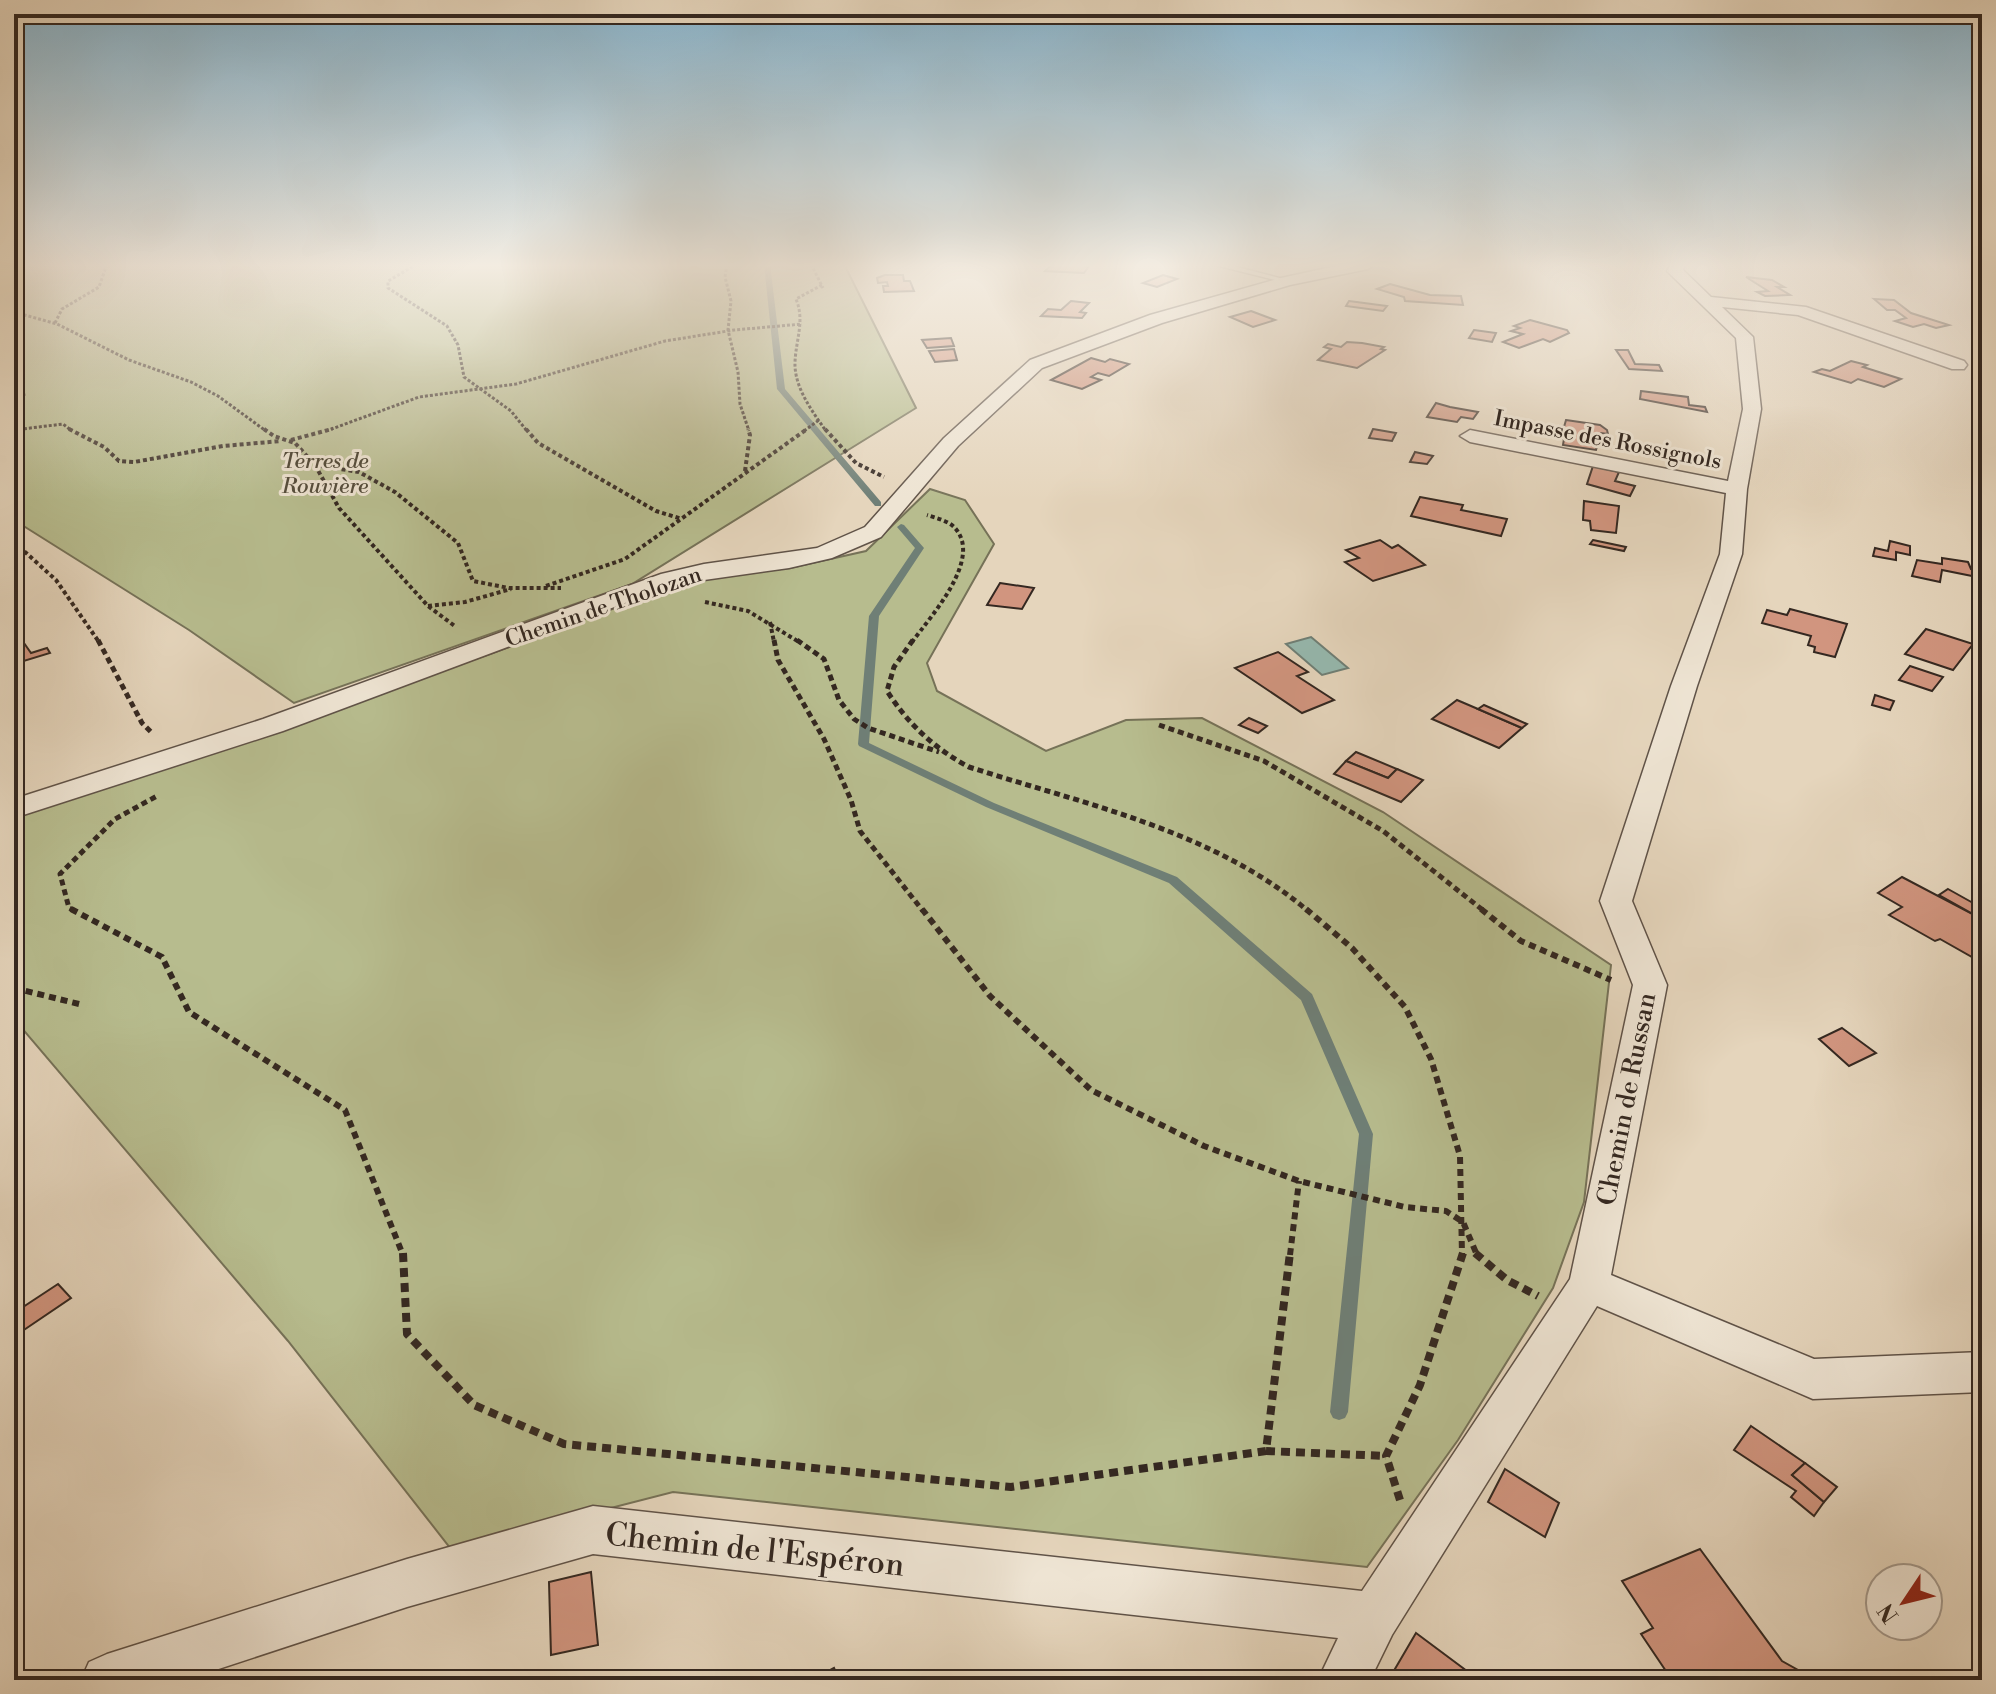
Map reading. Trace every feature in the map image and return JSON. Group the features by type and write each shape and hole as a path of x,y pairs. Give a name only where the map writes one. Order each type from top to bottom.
{"street":[{"name":"Chemin de Tholozan","path":"14,809 273,725 639,590 704,571 789,561 824,553 873,532 951,442 1036,364 1092,343"},
{"name":"Chemin de Russan","path":"1344,1680 1374,1617 1580,1299 1650,985 1616,901 1684,686 1731,554 1737,489 1752,409 1745,343"},
{"path":"1895,343 1958,365"},
{"name":"Impasse des Rossignols","path":"1470,436 1737,489"},
{"path":"1580,1299 1813,1379 1982,1372"},
{"name":"Chemin de l'Espéron","path":"107,1680 407,1583 593,1530 1374,1617"}],"path":[{"path":"95,343 129,360 205,389 274,436 295,443 315,465 339,508 428,606 487,646"},
{"path":"458,343 464,377 511,411 538,443 645,505 682,519"},
{"path":"14,430 63,424 75,434 104,444 119,461 134,462 223,446 317,435 358,417 421,396 481,390 544,377 622,352 665,343"},
{"path":"731,343 738,372 740,404 750,435 745,472"},
{"path":"799,343 795,366 800,385 827,436 878,477 919,480"},
{"path":"14,349 16,366 26,388 24,395 14,400"},
{"path":"543,587 625,559 819,420"},
{"path":"315,465 359,472 395,492 458,543 473,581 485,586 567,588"},
{"path":"895,510 932,516 954,526 960,533 965,550 961,569 950,592 893,668 887,691 895,705 944,754"},
{"path":"14,542 41,562 100,637 142,723 176,756"},
{"path":"428,606 465,602 512,588"},
{"path":"639,590 748,611 770,622 824,659 839,700 854,719 868,728 944,754 969,767 1178,835 1227,858 1294,899 1352,948 1405,1007 1431,1059 1460,1156 1464,1250 1420,1385 1386,1456 1416,1551"},
{"path":"770,622 778,660 824,739 851,800 860,831 990,996 1091,1090 1204,1146 1299,1181 1405,1207 1446,1211 1463,1222 1475,1254 1507,1280 1580,1299"},
{"path":"1159,725 1264,761 1383,831 1521,941 1648,997"},
{"path":"168,792 139,803 112,820 60,874 69,908 162,957 189,1012 345,1110 403,1253 407,1334 474,1405 564,1444 1011,1487 1266,1451 1386,1456"},
{"path":"14,988 83,1005"},
{"path":"1266,1451 1299,1181"}],"green space":[{"name":"Terres de Rouvière","path":"14,343 884,343 916,408 632,584 294,703 189,630 14,520"},
{"path":"930,489 965,500 994,544 927,663 937,691 1046,751 1126,720 1202,718 1383,812 1611,965 1584,1202 1553,1288 1458,1440 1367,1567 673,1492 451,1549 288,1341 14,1019 14,817 490,654 694,579 790,568 866,551"}],"water":[{"path":"1311,637 1348,668 1322,675 1286,644"}],"building":[{"path":"924,343 953,343 954,346 927,348"},
{"path":"1346,343 1362,343 1384,347 1381,349 1385,350 1357,368 1318,360 1331,349 1324,347 1328,344 1341,347"},
{"path":"1506,343 1532,343 1519,348"},
{"path":"954,349 957,360 935,362 929,351"},
{"path":"1616,350 1628,350 1635,364 1659,365 1662,371 1629,369"},
{"path":"1091,358 1129,364 1109,376 1098,373 1091,377 1101,380 1082,389 1051,380"},
{"path":"1851,361 1901,379 1884,387 1858,379 1851,383 1814,372 1822,369 1830,371"},
{"path":"1641,391 1688,397 1689,405 1705,407 1707,412 1640,399"},
{"path":"1436,403 1478,412 1473,419 1461,417 1457,422 1427,417"},
{"path":"1566,420 1600,425 1608,434 1601,433 1596,450 1563,445 1564,439 1553,437 1560,426 1564,427"},
{"path":"1373,429 1396,433 1392,441 1369,438"},
{"path":"1415,452 1433,456 1427,464 1410,462"},
{"path":"1593,466 1619,472 1615,481 1635,486 1630,496 1587,484"},
{"path":"1420,497 1463,505 1461,510 1507,519 1501,536 1411,516"},
{"path":"1584,501 1619,506 1616,533 1591,530 1590,521 1583,520"},
{"path":"1380,540 1392,548 1398,545 1425,565 1373,581 1345,562 1359,558 1346,550"},
{"path":"1593,540 1626,547 1624,551 1590,544"},
{"path":"1890,541 1910,546 1910,555 1896,552 1896,560 1873,556 1875,548 1888,551"},
{"path":"1942,558 1968,562 1971,569 1982,571 1982,578 1942,570 1940,582 1912,576 1917,560 1942,564"},
{"path":"1000,583 1034,588 1022,609 987,605"},
{"path":"1790,609 1847,624 1835,657 1814,652 1815,647 1808,645 1811,636 1762,623 1767,610 1787,615"},
{"path":"1926,629 1973,644 1953,670 1905,654"},
{"path":"24,643 31,653 47,648 50,653 14,664 14,646"},
{"path":"1278,652 1308,672 1297,676 1334,700 1302,713 1235,668"},
{"path":"1910,666 1943,677 1932,691 1899,680"},
{"path":"1875,695 1894,701 1890,710 1872,705"},
{"path":"1457,700 1522,728 1499,748 1432,719"},
{"path":"1484,705 1527,724 1522,728 1478,709"},
{"path":"1249,718 1267,726 1258,733 1239,725"},
{"path":"1356,752 1397,769 1388,778 1346,761"},
{"path":"1346,761 1388,778 1397,769 1423,780 1401,802 1334,774"},
{"path":"1902,877 1982,919 1982,956 1977,953 1972,957 1940,939 1935,941 1889,915 1902,907 1878,893"},
{"path":"1948,889 1982,908 1982,919 1939,895"},
{"path":"1842,1028 1876,1053 1849,1066 1819,1039"},
{"path":"58,1284 71,1298 15,1336 14,1313"},
{"path":"1751,1426 1805,1463 1792,1475 1824,1502 1814,1516 1791,1497 1796,1491 1734,1450"},
{"path":"1805,1463 1837,1487 1824,1502 1792,1475"},
{"path":"1505,1469 1559,1503 1545,1537 1488,1502"},
{"path":"1700,1549 1782,1661 1816,1680 1672,1680 1641,1634 1653,1628 1622,1581"},
{"path":"591,1572 598,1645 551,1655 549,1582"},
{"path":"1416,1633 1479,1680 1400,1680 1392,1674"},
{"path":"834,1668 839,1680 812,1680"}],"waterway":[{"path":"776,343 781,389 878,504"},
{"path":"901,527 920,548 874,616 863,744 990,805 1173,880 1307,997 1366,1134 1339,1412"}]}
